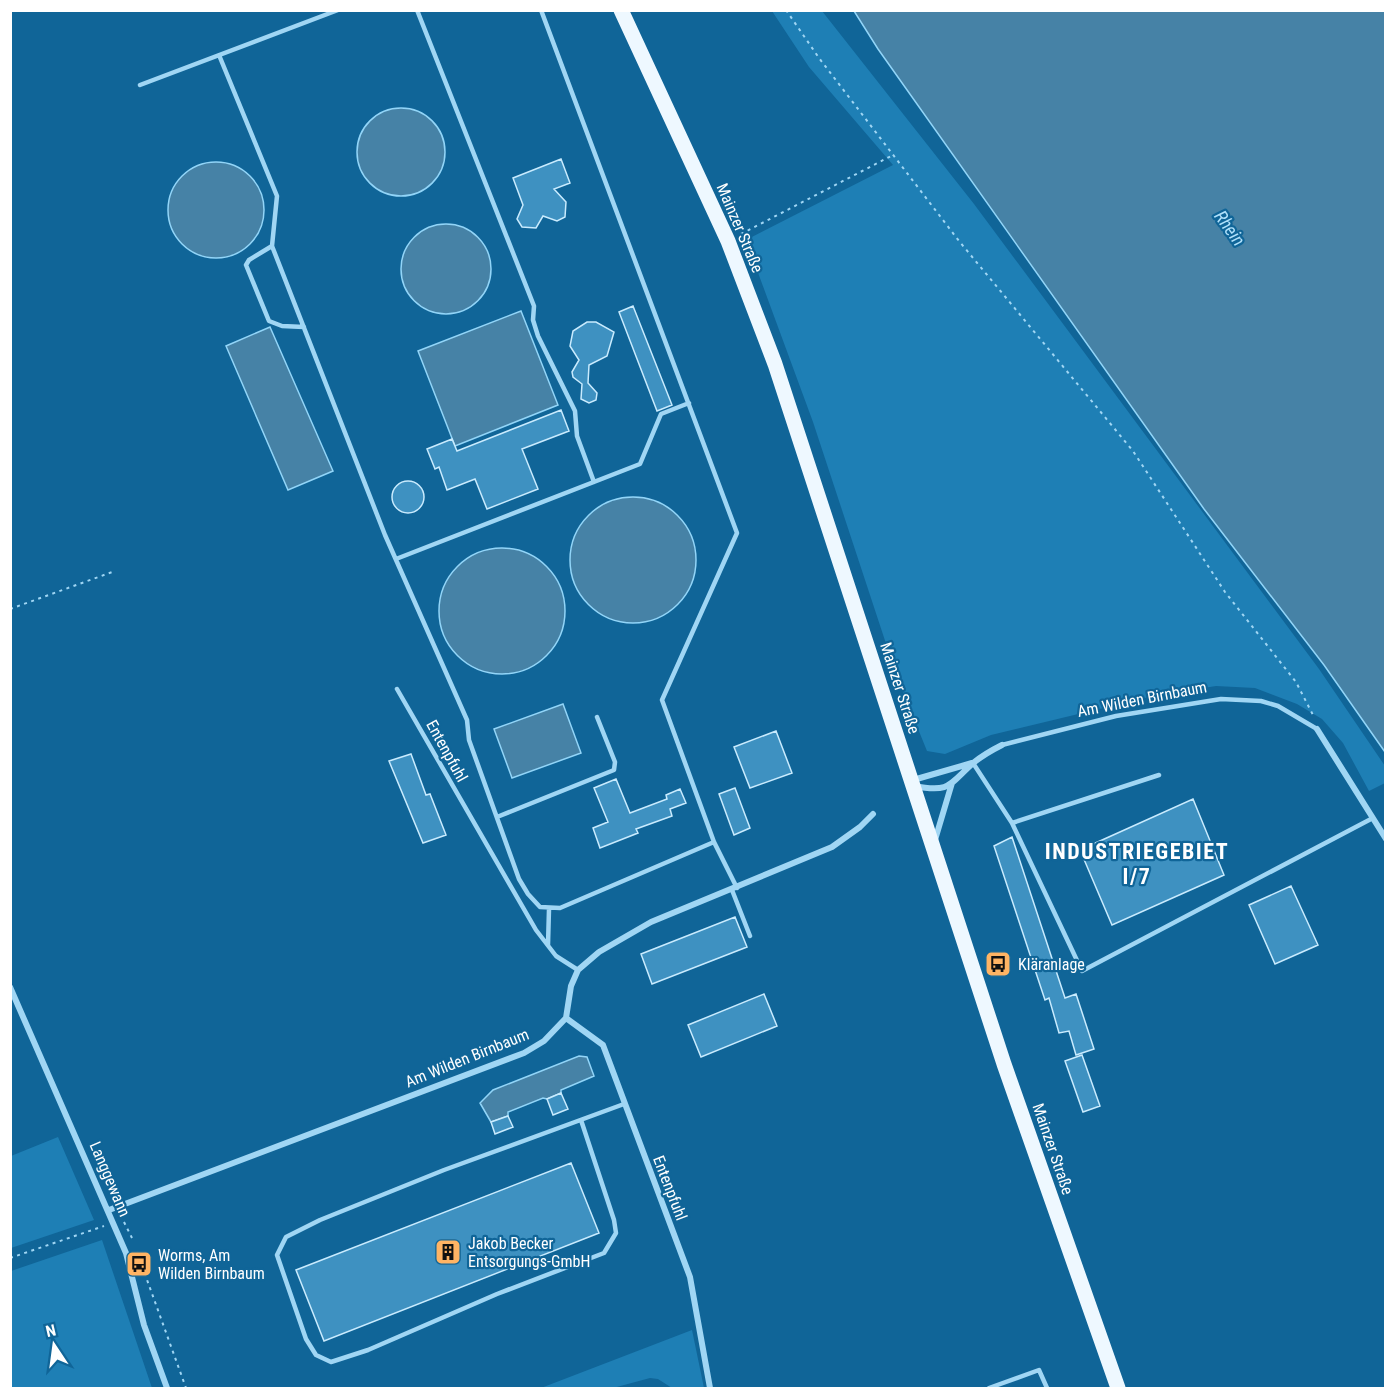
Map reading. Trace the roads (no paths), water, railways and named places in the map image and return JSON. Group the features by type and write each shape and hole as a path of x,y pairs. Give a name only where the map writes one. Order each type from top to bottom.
{"main road":[{"name":"Mainzer Straße","path":"621,10 728,241 797,427 1004,1064 1118,1389"}],"street":[{"path":"1317,729 1333,751 1371,819 1386,840"},
{"name":"Am Wilden Birnbaum","path":"933,847 952,783 973,763 1002,745"},
{"name":"Am Wilden Birnbaum","path":"913,783 973,763"},
{"path":"913,783 937,789 952,783"},
{"path":"566,1018 571,986 578,970 598,952 651,922 832,847 861,827 873,814"},
{"name":"Langgewann","path":"10,987 126,1253 144,1325 167,1389"},
{"name":"Am Wilden Birnbaum","path":"109,1210 524,1053 544,1041 566,1018"},
{"name":"Entenpfuhl","path":"566,1018 603,1045 690,1277 710,1389"}],"lane":[{"path":"140,85 338,10"},
{"path":"417,10 534,306 533,320 538,336 575,411 577,436 594,482"},
{"path":"541,10 737,533 662,700 750,936"},
{"path":"219,55 277,196 272,246 396,560 467,720 468,740 528,894 534,903 549,909 560,908 714,842"},
{"path":"272,246 249,260 246,265 269,321 282,326 304,327"},
{"path":"396,560 640,464 661,414 688,403"},
{"name":"Entenpfuhl","path":"397,689 453,790 548,945 556,956 578,970"},
{"name":"Am Wilden Birnbaum","path":"1002,745 1116,716 1221,699 1261,701 1278,706 1317,729"},
{"path":"497,817 614,770 615,762 597,717"},
{"path":"973,763 1012,823 1082,972 1371,819"},
{"path":"1012,823 1160,775"},
{"path":"548,945 549,909"},
{"path":"581,1120 614,1220 615,1233 604,1253 497,1294 368,1350 331,1362 316,1355 306,1339 277,1255 286,1237 320,1220 433,1174 624,1104"},
{"path":"989,1389 1039,1370 1047,1389"}],"water":[{"name":"Rhein","path":"854,11 1385,11 1385,752 1324,665 1204,509 878,49"},
{"path":"401,108 418,111 432,121 442,135 445,152 442,169 432,183 418,193 401,196 384,193 370,183 360,169 357,152 360,135 370,121 384,111"},
{"path":"216,162 234,166 250,176 260,192 264,210 260,228 250,244 234,254 216,258 198,254 182,244 172,228 168,210 172,192 182,176 198,166"},
{"path":"446,224 463,228 478,237 487,252 491,269 487,286 478,301 463,310 446,314 429,310 414,301 405,286 401,269 405,252 414,237 429,228"},
{"path":"521,311 558,405 455,446 418,351"},
{"path":"270,327 333,471 288,490 226,346"},
{"path":"633,497 657,502 678,515 691,536 696,560 691,584 678,605 657,618 633,623 609,618 588,605 575,584 570,560 575,536 588,515 609,502"},
{"path":"502,548 526,553 546,567 560,587 565,611 560,635 546,655 526,669 502,674 478,669 458,655 444,635 439,611 444,587 458,567 478,553"},
{"path":"563,704 581,753 512,778 494,729"},
{"path":"579,1056 587,1057 594,1076 561,1090 561,1093 547,1099 543,1098 508,1112 508,1116 491,1122 480,1103 493,1090"}],"place":[{"name":"Kläranlage","path":"998,964"},
{"name":"Jakob Becker Entsorgungs-GmbH","path":"448,1252"},
{"name":"Worms, Am Wilden Birnbaum","path":"139,1264"}],"district":[{"name":"INDUSTRIEGEBIET I/7","path":"1137,864"}]}
